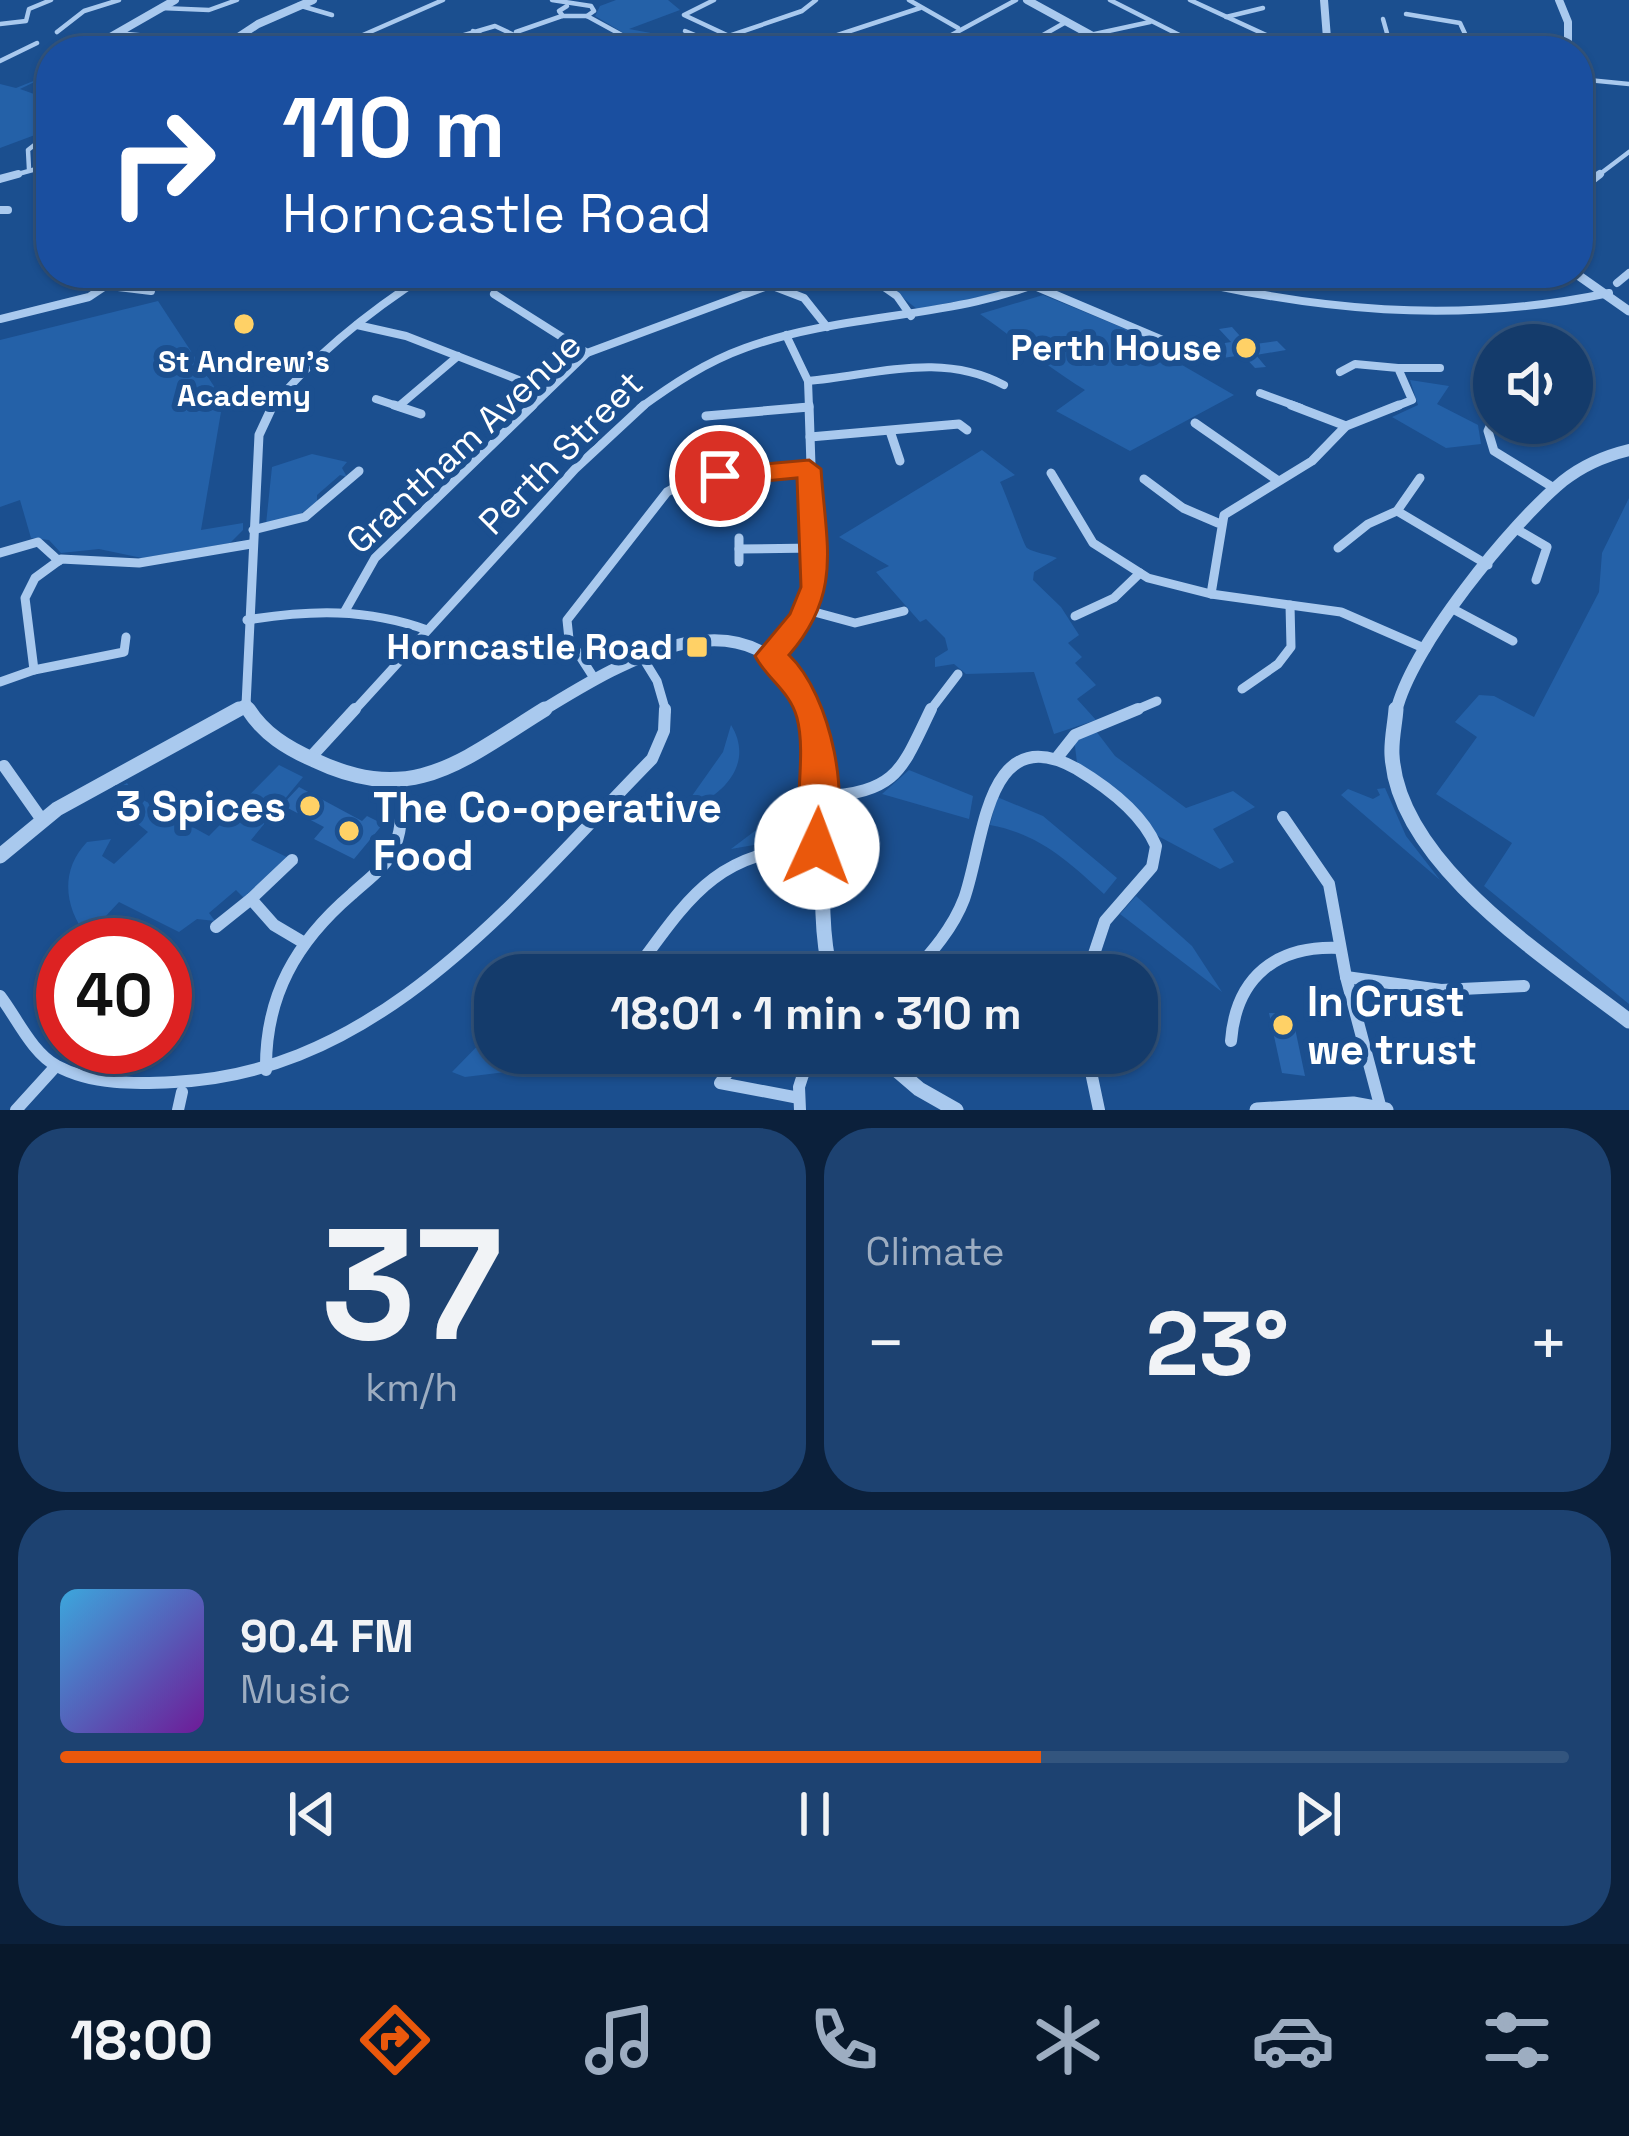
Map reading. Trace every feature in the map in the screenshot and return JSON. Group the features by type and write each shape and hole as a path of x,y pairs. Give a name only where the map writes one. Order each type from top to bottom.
{"street":[{"path":"0,24 26,21 28,10 51,0"},
{"path":"57,32 84,11 119,0"},
{"path":"111,36 175,0"},
{"path":"161,8 209,10 237,0"},
{"path":"239,35 313,0"},
{"path":"364,36 443,0"},
{"path":"552,0 566,6 595,5 587,16"},
{"path":"714,0 686,11 686,17 729,36 802,11 816,0"},
{"path":"909,0 958,28"},
{"path":"947,36 1016,0"},
{"path":"1027,0 1090,35 1153,22"},
{"path":"1110,0 1181,36"},
{"path":"1190,0 1268,36"},
{"path":"1324,0 1327,36"},
{"path":"1559,0 1565,36"},
{"path":"298,5 332,16"},
{"path":"562,16 559,11 566,6"},
{"path":"835,36 920,8"},
{"path":"1226,17 1263,8"},
{"path":"323,19 343,11"},
{"path":"1406,14 1460,22 1467,36"},
{"path":"516,32 562,16 587,16 624,36"},
{"path":"1383,19 1388,36"},
{"path":"1033,36 1066,22"},
{"path":"457,36 495,26 523,36"},
{"path":"473,31 485,36"},
{"path":"685,31 697,36"},
{"path":"116,33 157,36"},
{"path":"239,35 247,36"},
{"path":"0,61 36,43"},
{"path":"1593,81 1629,84"},
{"path":"29,169 28,150 36,143"},
{"path":"1593,180 1629,152"},
{"path":"0,179 36,168"},
{"path":"1226,288 1392,313 1523,310 1613,288 1629,273"},
{"path":"1593,281 1613,288 1629,311"},
{"path":"0,319 68,304 105,288"},
{"path":"127,288 152,291"},
{"path":"409,288 357,325 292,382 266,414 251,544 246,705 267,733 310,758 348,776 401,782 456,760 641,655 699,640 735,643 770,656 795,680 813,717 818,915 826,954"},
{"name":"Grantham Avenue","path":"345,611 375,558 587,353 762,288"},
{"name":"Grantham Avenue","path":"782,288 795,291 819,311 827,328"},
{"path":"886,288 910,316"},
{"name":"Perth Street","path":"310,758 643,403 703,365 786,335 992,304 1034,288"},
{"path":"1039,288 1172,344"},
{"path":"494,294 509,299 587,353"},
{"path":"357,325 458,356 548,391"},
{"path":"770,656 807,610 815,587 808,381 786,335"},
{"path":"399,406 458,356"},
{"path":"808,381 948,364 976,367 1004,385"},
{"path":"1340,372 1355,364 1441,368"},
{"path":"1211,594 1218,523 1312,460 1346,426 1410,403 1413,393 1398,368"},
{"path":"1260,393 1286,404 1302,403 1346,426"},
{"path":"376,399 421,415"},
{"path":"713,420 808,407"},
{"path":"1195,423 1277,480"},
{"path":"810,436 959,424 967,430"},
{"path":"890,431 902,454"},
{"path":"1492,444 1494,451 1555,488"},
{"path":"1629,450 1582,465 1555,488 1453,609 1397,705 1391,743 1397,785 1416,831 1472,894 1629,1021"},
{"path":"594,678 568,639 568,620 667,492 688,479 809,469"},
{"path":"253,530 304,517 359,471"},
{"path":"1051,473 1071,491 1094,544 1139,572 1211,594 1361,618 1426,649"},
{"path":"1338,548 1368,524 1397,511 1420,478"},
{"path":"1144,479 1183,508 1218,523"},
{"path":"1397,511 1488,566"},
{"path":"1518,530 1547,547 1536,580"},
{"path":"0,553 38,542 59,561"},
{"path":"739,562 739,543 814,548"},
{"path":"34,670 25,598 40,574 59,561 95,555 135,564 251,544"},
{"path":"1527,560 1543,567"},
{"path":"1075,616 1114,598 1139,572"},
{"path":"1242,689 1296,644 1291,605"},
{"path":"1453,609 1513,641"},
{"path":"807,610 855,623 899,613 904,628"},
{"path":"247,620 345,611 427,630"},
{"path":"0,682 34,670 124,652 126,638"},
{"path":"73,1074 112,1092 182,1092 266,1070 352,1032 401,1001 652,759 667,731 668,713 663,689 641,655"},
{"path":"818,797 871,790 902,770 958,674"},
{"path":"1056,758 1075,735 1157,700"},
{"path":"0,856 42,820 246,705"},
{"path":"927,954 959,910 1001,773 1025,756 1056,758 1078,769 1142,822 1157,851 1154,863 1105,921 1094,954"},
{"path":"4,766 42,820"},
{"path":"266,1070 275,993 301,941 394,850 401,782"},
{"path":"1257,1110 1309,1104 1384,1109 1346,977 1322,868 1283,817"},
{"path":"649,954 719,868 764,848 817,847"},
{"path":"216,927 292,860"},
{"path":"251,899 274,925 301,941"},
{"path":"1231,1041 1240,993 1266,963 1301,947 1340,948"},
{"path":"1346,977 1441,990 1524,986"},
{"path":"0,996 36,1041"},
{"path":"16,1110 49,1074"},
{"path":"727,1074 720,1083 799,1104 805,1074"},
{"path":"902,1074 956,1110"},
{"path":"1091,1074 1099,1110"},
{"path":"178,1110 182,1092"}],"shaded area":[{"path":"616,0 668,0 680,10 629,29 651,33 629,36 595,16 600,6"},
{"path":"36,80 20,89 36,95 36,135 0,148 0,84 16,88"},
{"path":"891,288 1023,288 1021,289 917,309"},
{"path":"1043,295 1170,347 1163,354 1234,395 1130,451 1056,411 1085,390 980,314"},
{"path":"158,301 223,400 201,530 243,523 243,530 230,543 142,558 99,549 61,553 49,540 31,538 20,500 0,507 0,340"},
{"path":"1410,380 1449,386 1437,404 1473,422 1473,444 1481,444 1446,448 1392,417 1418,405"},
{"path":"982,450 1015,475 1000,482 1027,548 1057,558 1034,572 1033,580 1061,607 1079,635 1068,643 1082,657 1075,663 1096,685 1077,699 1096,720 1054,734 1034,672 966,674 954,664 935,667 935,658 948,650 945,638 926,619 920,622 876,572 889,566 839,537"},
{"path":"312,454 347,462 342,468 347,477 340,475 317,495 317,503 297,516 266,524 272,467"},
{"path":"1629,498 1629,1004 1484,886 1512,843 1436,794 1477,737 1455,722 1479,695 1494,696 1534,717 1599,592 1602,553"},
{"path":"731,725 738,740 737,767 721,789 682,810 723,752"},
{"path":"1096,731 1115,756 1186,808 1233,791 1255,807 1213,829 1234,862 1220,869 1158,836 1136,808 1077,763 1074,738"},
{"path":"279,765 303,777 251,840 291,859 245,899 236,890 209,913 215,921 151,918 119,902 104,918 76,918 69,876 87,842 111,839 102,856 114,864 148,832 122,811 118,788 127,783 136,796 209,836"},
{"path":"909,770 973,796 969,819 882,794"},
{"path":"1385,788 1406,836 1440,880 1341,795 1348,789 1373,799 1380,795 1377,789"},
{"path":"802,795 801,829 795,838 731,849"},
{"path":"997,797 1043,816 1117,878 1104,894 1038,842 990,825"},
{"path":"1136,896 1192,946 1222,992 1120,914"},
{"path":"474,1049 474,1074 489,1074 465,1077 452,1072"}],"building":[{"name":"Perth House","path":"1232,327 1248,345 1277,341 1286,350 1256,355 1266,367 1255,368 1243,355 1216,359 1206,346 1231,342 1219,329"},
{"name":"The Co-operative Food","path":"299,787 362,821 367,816 383,824 354,859 314,839 324,827 282,805"},
{"path":"1269,1013 1292,1014 1305,1076 1282,1073"}],"place":[{"name":"St Andrew's Academy","path":"244,324"},
{"name":"Perth House","path":"1246,348"},
{"name":"Horncastle Road","path":"697,647"},
{"name":"3 Spices","path":"310,806"},
{"name":"The Co-operative Food","path":"349,831"},
{"name":"In Crust we trust","path":"1283,1025"}],"route":[{"path":"720,476 809,469 815,587 802,620 770,656 788,670 813,717 819,780 817,847"}]}
